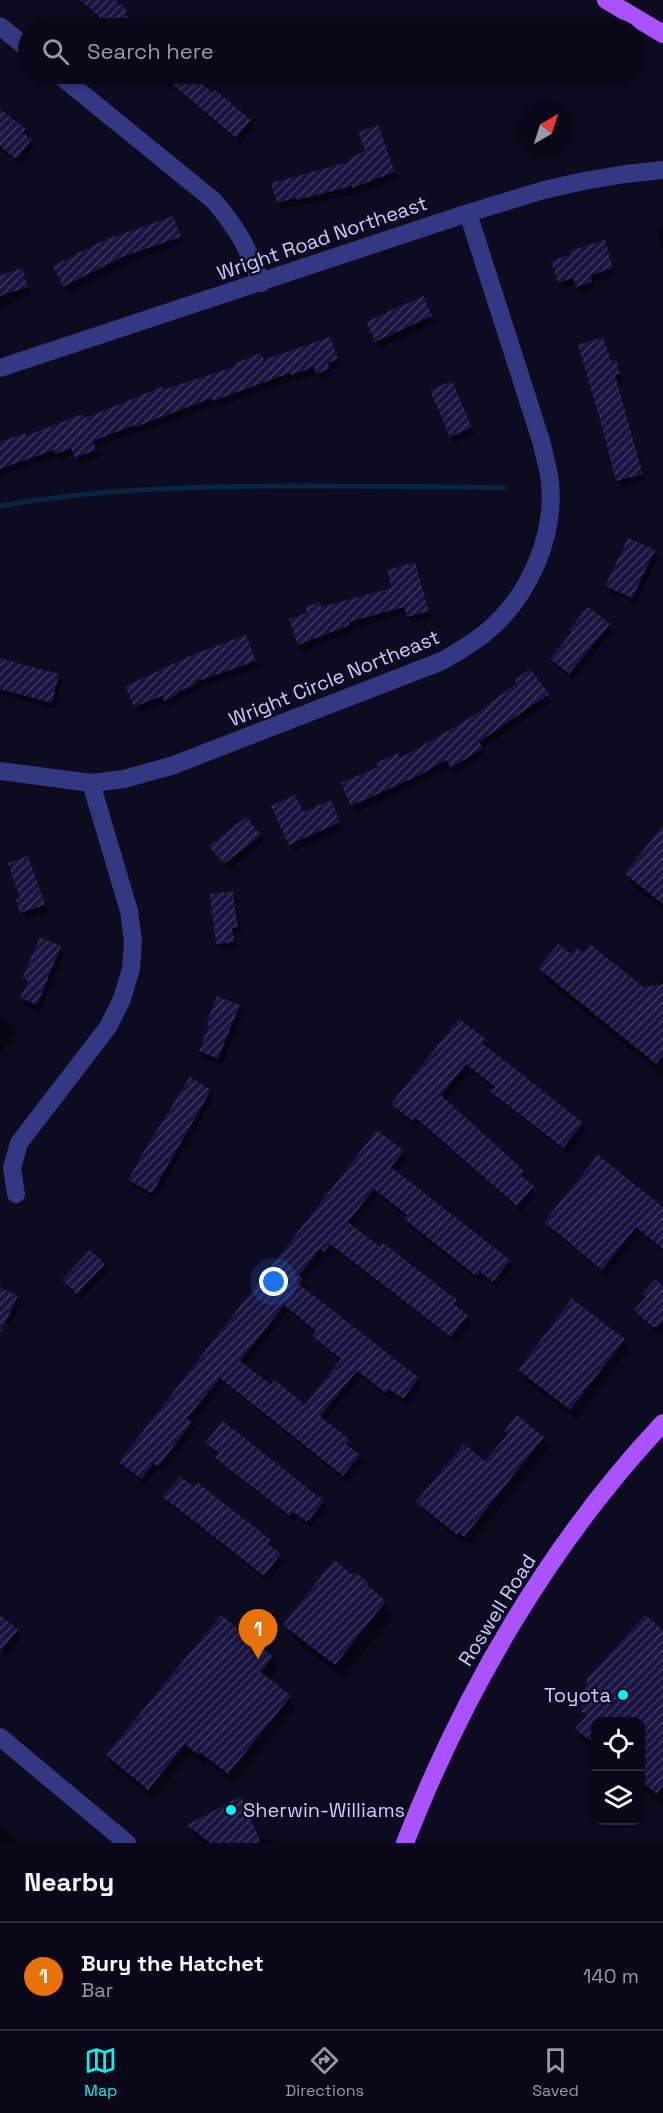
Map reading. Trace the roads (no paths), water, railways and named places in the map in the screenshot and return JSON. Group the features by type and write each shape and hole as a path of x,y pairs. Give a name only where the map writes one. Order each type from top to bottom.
{"main road":[{"path":"606,0 636,18"},
{"path":"645,23 663,34"},
{"name":"Roswell Road","path":"405,1843 455,1727 504,1637 588,1514 663,1423"}],"street":[{"path":"0,26 18,41"},
{"path":"70,84 213,200 242,237 261,283"},
{"name":"Wright Road Northeast","path":"0,368 544,190 625,174 663,170"},
{"name":"Wright Circle Northeast","path":"0,771 91,783 124,780 174,765 442,661 485,633 503,616 519,596 534,568 545,537 550,506 549,476 542,444 468,213"},
{"path":"16,1194 12,1168 19,1143 108,1027 122,999 131,969 133,942 129,911 91,783"},
{"path":"0,1737 127,1843"}],"waterway":[{"path":"0,506 108,492 180,488 253,486 504,488"}],"place":[{"name":"Bury the Hatchet","path":"258,1659"},
{"name":"Toyota","path":"623,1695"},
{"name":"Sherwin-Williams","path":"231,1810"}]}
